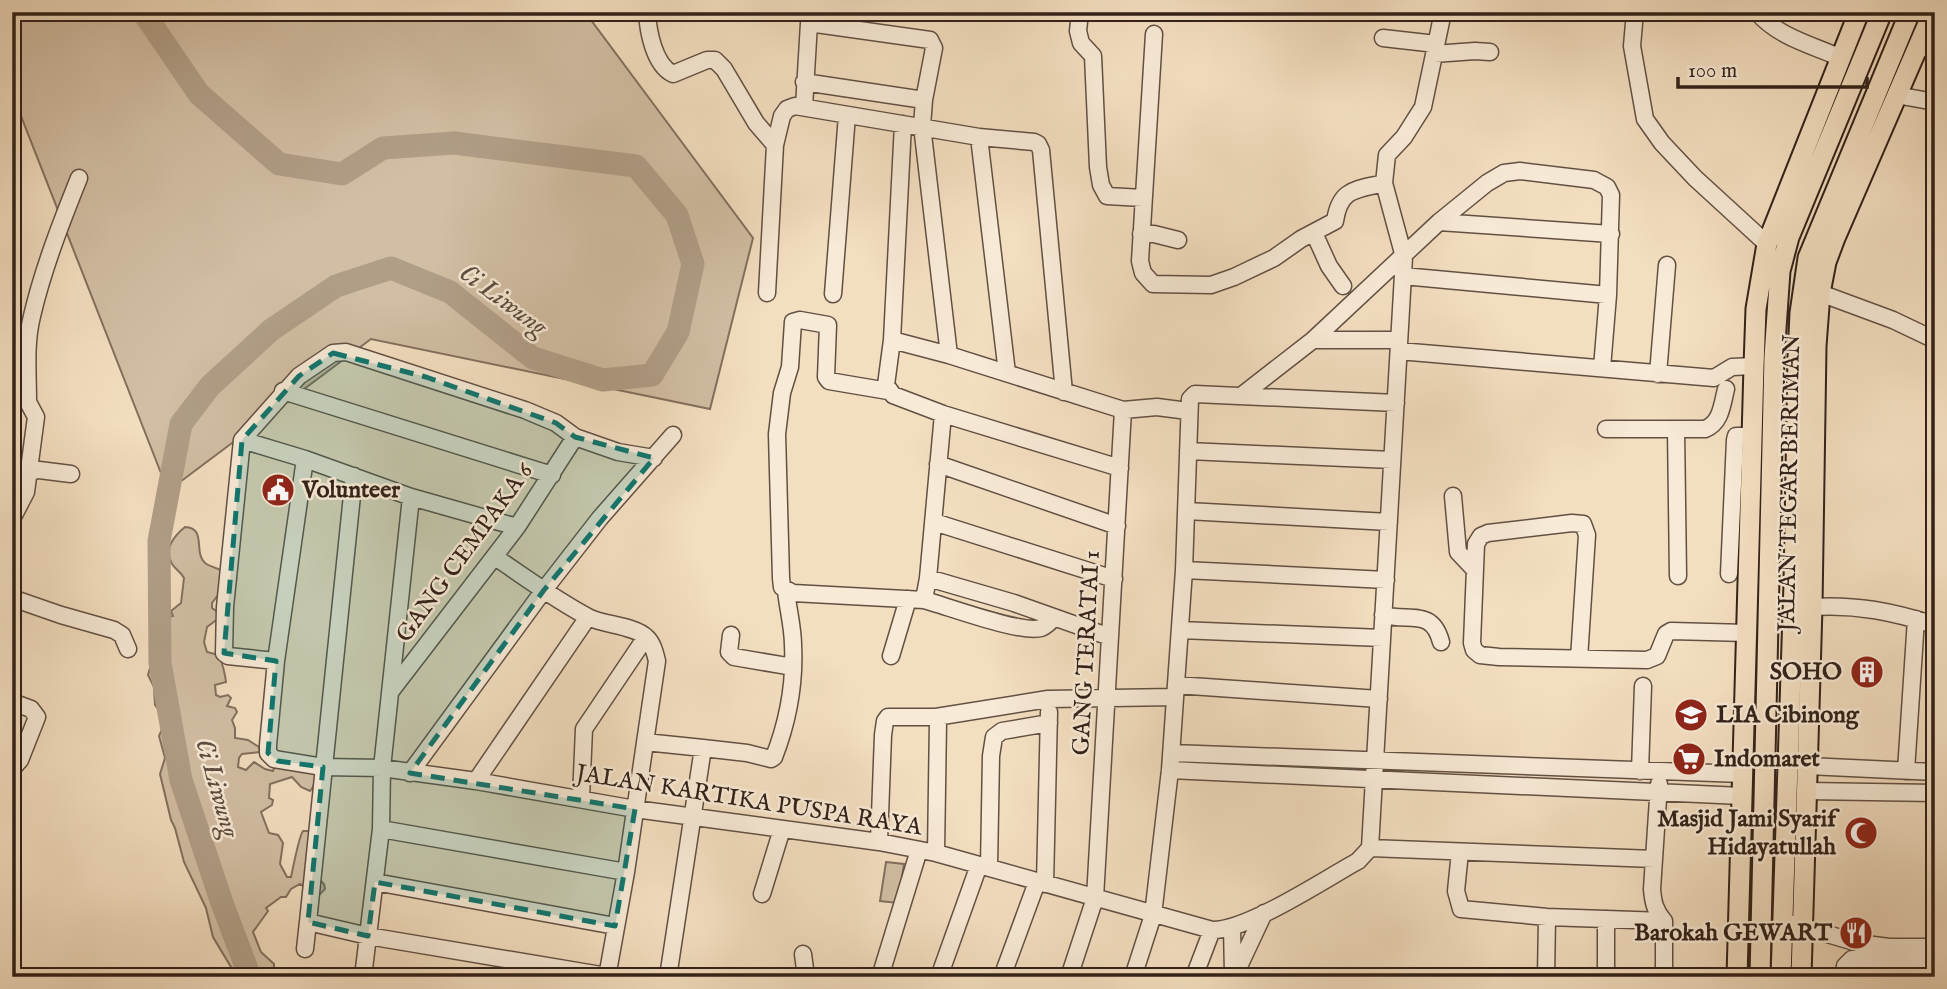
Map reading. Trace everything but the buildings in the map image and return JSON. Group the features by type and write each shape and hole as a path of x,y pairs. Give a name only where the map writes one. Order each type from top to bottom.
{"main road":[{"name":"JALAN TEGAR BERIMAN","path":"1737,977 1748,581 1741,522 1752,436 1756,309 1767,244 1859,12"},
{"name":"JALAN TEGAR BERIMAN","path":"1760,977 1774,356 1780,271 1789,237 1882,12"},
{"name":"JALAN TEGAR BERIMAN","path":"1781,977 1782,922 1820,293 1826,262 1910,12"},
{"name":"JALAN TEGAR BERIMAN","path":"1801,977 1812,607 1803,583 1798,357 1800,313 1808,258 1867,142 1926,48 1932,18"},
{"path":"1816,121 1835,128"},
{"path":"1774,356 1798,357"},
{"path":"1748,581 1769,581"},
{"path":"1738,907 1761,909"}],"street":[{"path":"647,12 649,34 666,70 673,74 708,60 715,60 724,69 756,123 775,145"},
{"path":"1080,12 1081,43 1093,56 1101,185 1107,196 1143,198"},
{"path":"1443,12 1423,107 1404,138 1387,155 1384,183 1404,257 1370,848 1654,859"},
{"path":"1635,12 1632,46 1645,119 1662,143 1695,178 1767,244"},
{"path":"1757,12 1770,26 1841,58"},
{"path":"804,107 809,23 930,40 934,48 922,126 950,355"},
{"path":"1154,34 1140,261 1143,273 1153,284 1211,285 1234,278 1335,221 1340,200 1350,192 1384,183"},
{"path":"1383,38 1435,49 1490,52"},
{"path":"804,82 924,100"},
{"path":"1896,95 1935,102"},
{"path":"767,293 775,145 782,116 787,109 794,106 804,107 979,137 1034,142 1041,150 1064,392"},
{"path":"833,294 847,115"},
{"path":"888,391 886,385 892,340 903,124"},
{"path":"979,137 1007,373"},
{"path":"1241,397 1313,340 1439,222 1487,183 1504,173 1520,171 1594,180 1608,187 1611,195 1611,234 1602,368"},
{"path":"12,519 21,505 29,472 36,417 29,402 28,346 32,317 61,223 79,178"},
{"path":"1439,222 1611,234"},
{"path":"1314,233 1329,266 1343,286"},
{"path":"1141,234 1178,240"},
{"path":"1658,374 1667,265"},
{"path":"1403,276 1608,295"},
{"path":"1820,293 1893,320 1935,340"},
{"path":"1054,617 1042,627 1031,628 1014,626 916,599 790,592 782,587 777,434 782,393 790,367 793,322 800,320 828,325 826,377 829,381 888,391 943,414 1120,468"},
{"path":"892,340 950,355 1124,410 1157,407 1188,411"},
{"path":"1313,340 1399,345 1658,374 1720,384 1753,394"},
{"path":"305,459 276,661 228,656 224,653 225,607 242,440 283,391 313,365 333,353 346,352 525,410 556,423 575,437 618,452 654,458"},
{"path":"1606,429 1704,429 1712,426 1718,420 1720,384 1732,367 1754,366"},
{"path":"12,390 29,402"},
{"path":"283,391 552,475"},
{"path":"1133,977 1153,915 1171,762 1184,570 1190,399 1195,394 1396,403"},
{"name":"GANG TERATAI 1","path":"1069,977 1095,898 1124,410"},
{"path":"891,656 928,578 943,414"},
{"path":"1676,429 1678,576"},
{"path":"410,772 600,518 673,435"},
{"name":"GANG CEMPAKA 6","path":"389,693 517,527 575,437"},
{"path":"242,440 305,459 411,497 517,527"},
{"path":"1188,452 1392,460"},
{"path":"939,464 1117,526"},
{"path":"29,472 39,470 71,474"},
{"path":"306,949 354,476"},
{"path":"1453,496 1458,552 1475,570"},
{"path":"363,977 381,829 382,768 411,497"},
{"path":"1187,511 1389,522"},
{"path":"934,522 1114,579"},
{"path":"1729,574 1741,522"},
{"path":"1579,659 1587,535 1583,524 1572,523 1481,536 1476,544 1472,643 1474,650 1480,655 1579,659 1653,659 1657,656 1665,634 1671,631 1747,633"},
{"path":"308,922 368,936 607,976 626,872 657,661 654,649 646,637 588,617 495,557"},
{"path":"1184,570 1386,580"},
{"path":"928,578 1014,603 1110,637"},
{"path":"645,742 773,758 789,712 793,667 790,592"},
{"path":"12,597 114,630 122,635 128,649"},
{"path":"1812,607 1849,605 1887,611 1935,625"},
{"path":"1383,615 1427,619 1437,627 1441,642"},
{"path":"476,781 588,617"},
{"path":"1906,771 1916,619"},
{"path":"1180,630 1382,638"},
{"path":"730,635 729,652 734,657 793,667"},
{"path":"580,798 584,729 646,637"},
{"name":"JALAN KARTIKA PUSPA RAYA","path":"276,661 268,753 278,761 323,767 382,768 476,781 635,809 879,842 936,853 1212,930 1232,928 1264,914 1358,861 1370,848"},
{"path":"1640,771 1643,686"},
{"path":"879,842 885,721 888,717 936,717 1048,699 1107,699 1175,692 1379,699"},
{"path":"1002,977 1041,883 1048,699"},
{"path":"12,702 31,709 37,717 20,760 12,769"},
{"path":"936,717 939,721 936,853"},
{"path":"939,977 984,866 994,737 1002,731 1049,723"},
{"path":"668,977 703,748"},
{"path":"1171,762 1375,761 1742,774"},
{"path":"1171,762 1374,779 1742,796"},
{"path":"1808,766 1935,772"},
{"path":"1846,769 1846,791"},
{"path":"1658,771 1660,793 1653,902 1664,921 1664,977"},
{"path":"1807,791 1935,793"},
{"path":"381,829 626,872"},
{"path":"762,894 782,829"},
{"path":"880,977 919,850"},
{"path":"1460,852 1456,891 1461,909 1547,917 1664,921"},
{"path":"375,882 615,926"},
{"path":"1233,977 1264,914"},
{"path":"1546,977 1547,917"},
{"path":"1606,919 1606,977"},
{"path":"1782,922 1802,925 1858,943 1889,947 1935,947"},
{"path":"1232,928 1233,977"},
{"path":"1194,977 1212,930"},
{"path":"803,954 806,977"},
{"path":"1844,977 1845,966 1852,959 1935,959"}],"highlighted area":[{"path":"333,353 426,377 556,423 575,437 654,458 544,590 410,773 635,809 615,926 375,882 368,936 308,922 323,767 278,761 268,753 276,661 224,653 242,440 299,376"}],"shaded area":[{"path":"12,12 585,12 753,238 710,409 371,339 168,491 12,93"},
{"path":"185,527 196,532 205,563 221,570 221,591 212,603 212,608 219,613 219,618 207,627 204,642 207,652 219,655 221,661 226,682 215,685 216,695 228,695 231,698 227,706 235,708 237,712 232,720 235,738 248,740 259,747 260,752 242,754 238,767 246,770 254,762 273,771 276,763 296,771 302,765 317,773 310,791 301,787 292,777 270,784 269,798 273,800 272,805 261,812 269,833 278,835 283,843 280,864 287,877 291,877 303,831 311,831 314,874 324,884 325,889 318,896 300,884 291,889 286,897 281,897 266,908 268,911 253,932 261,952 274,964 274,977 237,977 213,937 206,908 184,862 160,774 165,758 159,736 166,720 155,705 154,687 148,675 153,658 151,630 157,618 173,616 171,611 181,603 184,578 172,564 169,548"},
{"path":"886,862 904,864 898,903 880,901"}],"waterway":[{"name":"Ci Liwung","path":"143,12 199,94 279,164 342,174 383,148 454,143 636,166 677,215 693,264 678,332 652,375 603,380 533,358 450,292 391,268 336,286 271,330 210,386 181,424 159,541 160,663 181,780 250,977"}],"place":[{"name":"Volunteer","path":"278,490"},
{"name":"SOHO","path":"1867,672"},
{"name":"LIA Cibinong","path":"1691,715"},
{"name":"Indomaret","path":"1689,759"},
{"name":"Masjid Jami Syarif Hidayatullah","path":"1861,833"},
{"name":"Barokah GEWART","path":"1856,933"}]}
